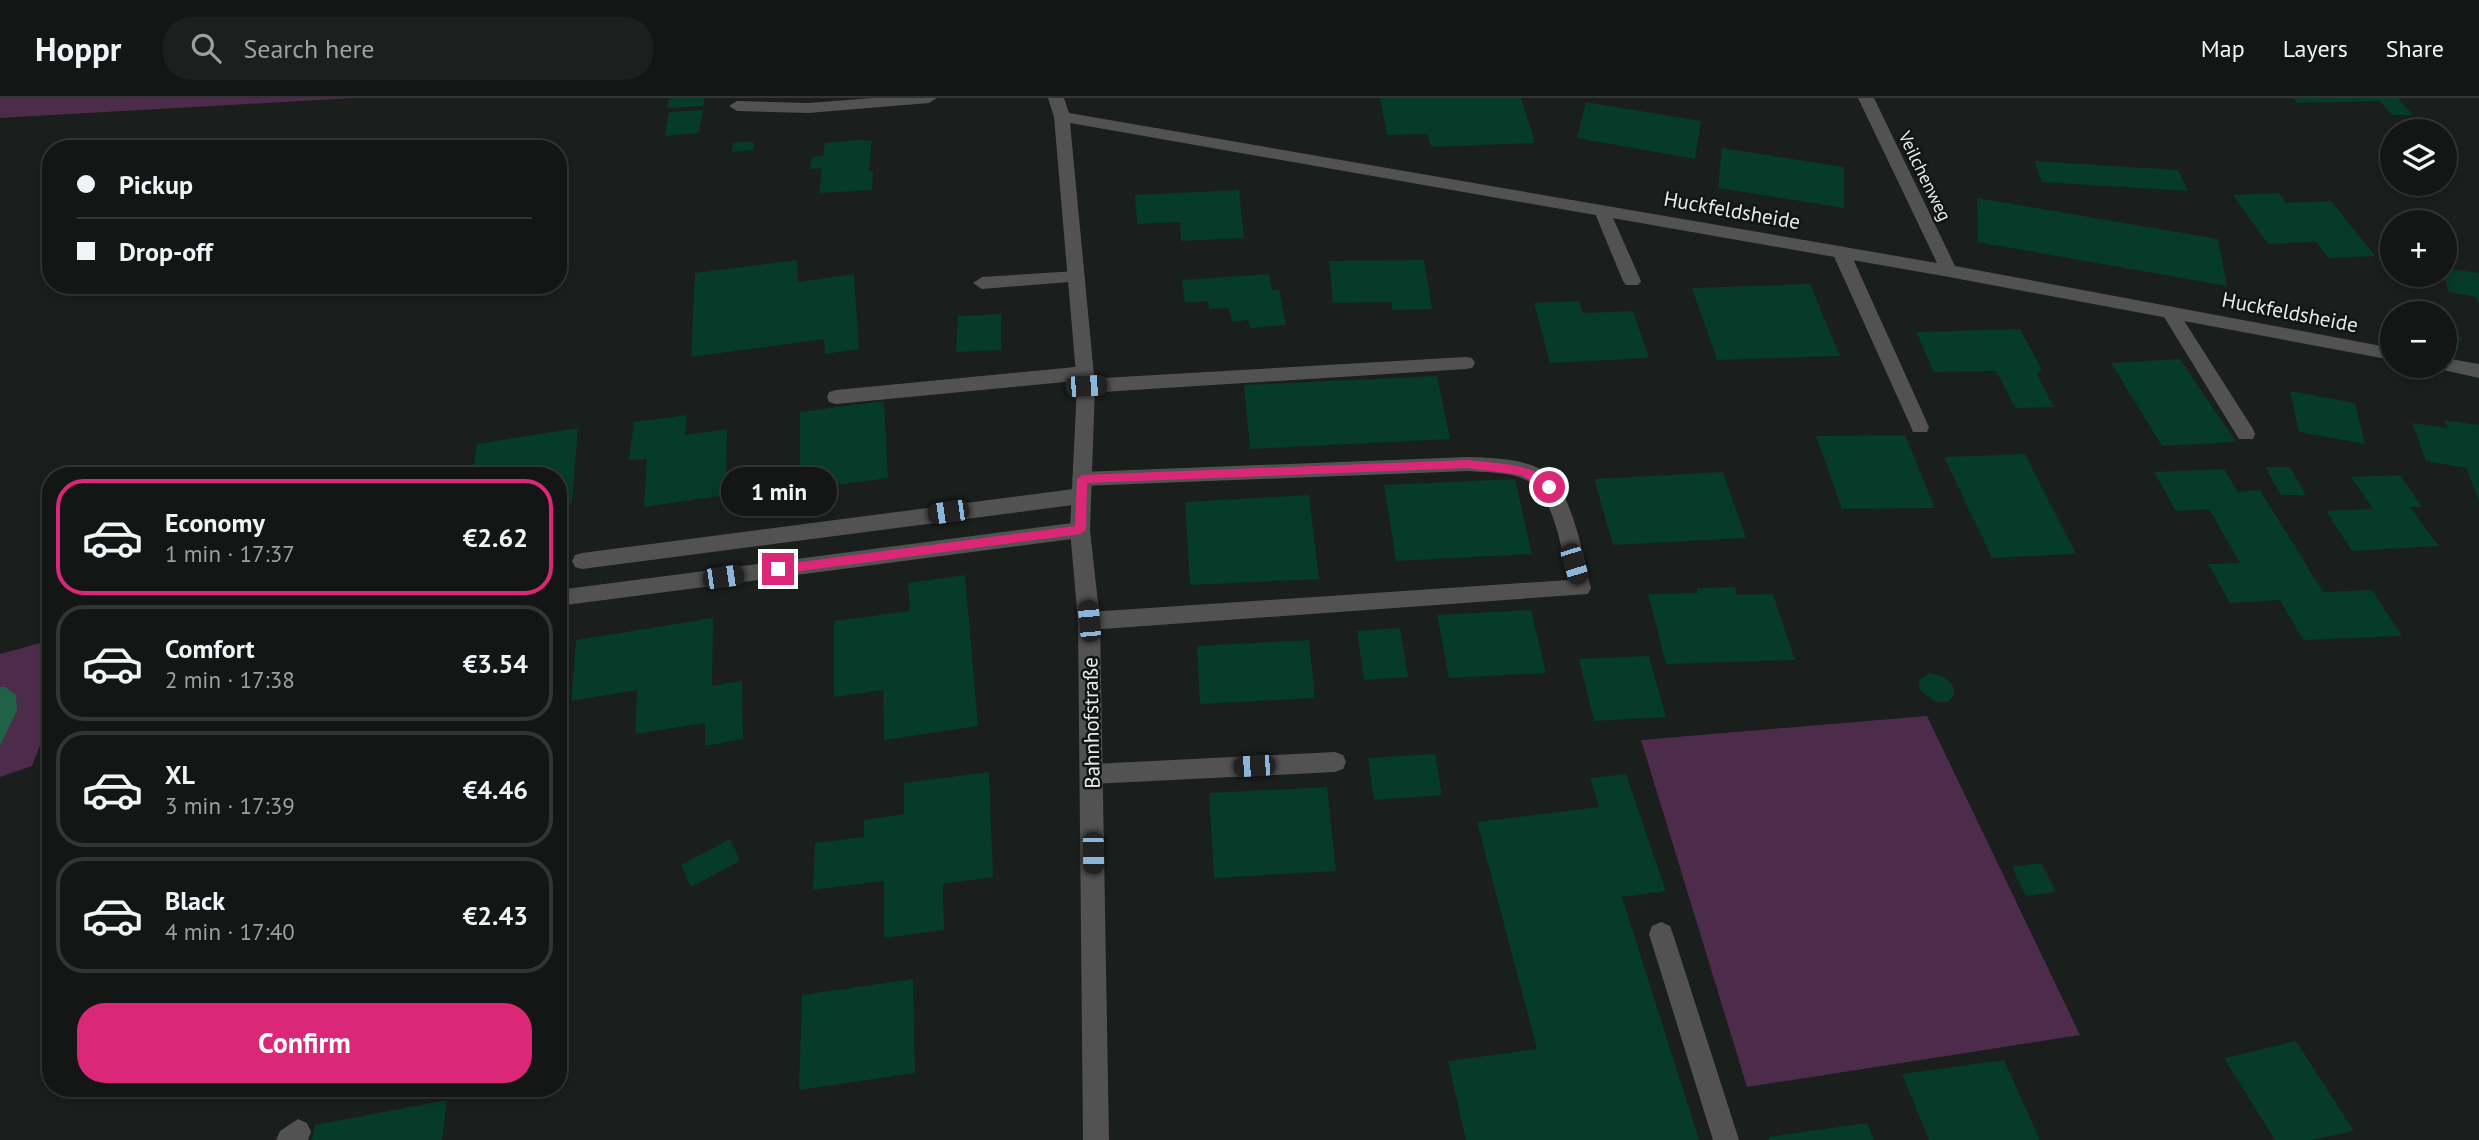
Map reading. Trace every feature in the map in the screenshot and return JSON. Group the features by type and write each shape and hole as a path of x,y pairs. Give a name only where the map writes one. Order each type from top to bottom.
{"street":[{"path":"737,106 808,108 929,98"},
{"name":"Bahnhofstraße","path":"1056,98 1062,117 1086,379 1080,530 1089,621 1096,1140"},
{"name":"Veilchenweg","path":"1866,98 1949,271"},
{"name":"Huckfeldsheide","path":"1062,117 1949,271 2380,353"},
{"path":"1602,211 1632,281"},
{"path":"1841,252 1920,427"},
{"path":"982,283 1076,276"},
{"path":"2170,313 2246,434"},
{"path":"836,397 1086,379 1466,363"},
{"path":"2457,366 2479,371"},
{"path":"582,561 1082,488 1458,464 1507,468 1544,481 1554,495 1581,587 1089,621"},
{"path":"567,597 1080,530"},
{"path":"1092,775 1335,762"},
{"path":"1661,934 1726,1140"}],"shaded area":[{"path":"0,98 354,98 0,118"},
{"path":"42,642 42,740 32,766 0,777 0,654"},
{"path":"0,687 5,687 16,695 17,710 0,746"},
{"path":"1927,716 2080,1035 1747,1087 1641,740"}],"building":[{"path":"669,98 705,98 703,106 667,108"},
{"path":"1380,98 1521,98 1535,143 1431,147 1427,134 1387,135"},
{"path":"2293,98 2398,98 2413,115 2392,115 2380,101 2297,103"},
{"path":"1586,102 1701,121 1695,159 1577,138"},
{"path":"703,110 699,133 665,136 669,112"},
{"path":"754,141 753,150 732,152 733,143"},
{"path":"872,141 869,171 873,171 872,190 819,193 822,168 810,169 812,157 823,156 825,143"},
{"path":"1722,148 1844,167 1844,208 1718,188"},
{"path":"2034,161 2178,170 2188,191 2042,182"},
{"path":"1239,190 1244,238 1181,241 1180,222 1137,224 1135,195"},
{"path":"2279,193 2286,203 2331,201 2375,256 2328,258 2316,242 2268,244 2233,195"},
{"path":"1977,198 2218,239 2227,286 1978,242"},
{"path":"797,260 798,282 854,274 859,349 825,354 824,339 691,357 695,273"},
{"path":"1424,260 1432,309 1392,310 1391,302 1333,303 1329,261"},
{"path":"2457,270 2479,273 2479,304 2476,297 2449,292 2447,287 2457,287"},
{"path":"1269,274 1272,290 1279,289 1286,325 1250,328 1248,320 1232,322 1229,308 1209,309 1208,301 1185,303 1182,280"},
{"path":"1810,284 1840,356 1717,360 1692,288"},
{"path":"1579,301 1583,313 1633,311 1649,358 1550,363 1534,303"},
{"path":"1001,314 1001,350 956,352 958,316"},
{"path":"2020,329 2042,370 2037,374 2054,407 2015,408 1996,371 1934,372 1916,332"},
{"path":"2180,359 2236,442 2162,446 2111,363"},
{"path":"1437,376 1450,439 1250,449 1244,385"},
{"path":"2290,391 2355,403 2365,444 2299,432"},
{"path":"884,401 888,478 800,490 800,412"},
{"path":"687,415 685,435 727,429 726,495 644,507 647,459 629,460 634,422"},
{"path":"2444,420 2479,425 2479,501 2466,468 2426,461 2412,423 2448,428"},
{"path":"578,428 572,503 567,504 567,467 473,467 477,444"},
{"path":"1905,435 1935,508 1842,509 1816,436"},
{"path":"2025,454 2076,554 1992,558 1944,457"},
{"path":"2265,467 2290,467 2306,495 2281,495"},
{"path":"2224,469 2238,492 2260,490 2323,592 2372,590 2402,636 2303,640 2280,600 2230,603 2208,564 2240,563 2209,509 2176,511 2154,472"},
{"path":"1723,472 1746,538 1613,545 1594,479"},
{"path":"2400,475 2422,507 2410,507 2439,546 2352,551 2326,511 2373,509 2351,477"},
{"path":"1515,479 1532,554 1396,561 1384,485"},
{"path":"1309,495 1319,579 1190,585 1185,502"},
{"path":"965,575 978,726 884,740 883,690 834,697 834,621 910,611 908,583"},
{"path":"1735,587 1737,595 1773,594 1795,660 1666,664 1648,594 1698,593 1697,588"},
{"path":"1531,610 1546,673 1449,678 1437,615"},
{"path":"713,618 712,686 742,681 743,739 705,746 705,723 635,734 637,690 571,701 576,640"},
{"path":"1400,628 1408,677 1364,680 1357,631"},
{"path":"1309,640 1315,698 1200,704 1197,646"},
{"path":"1649,656 1666,717 1594,721 1579,659"},
{"path":"1930,673 1946,678 1954,686 1954,695 1948,702 1935,702 1920,690 1919,680"},
{"path":"1435,754 1442,795 1374,800 1368,758"},
{"path":"989,772 993,877 943,884 944,930 884,938 884,881 813,890 815,843 864,837 864,820 904,814 904,783"},
{"path":"1626,774 1666,891 1622,897 1699,1140 1466,1140 1448,1061 1537,1049 1477,822 1599,807 1590,778"},
{"path":"1327,787 1336,871 1214,878 1209,793"},
{"path":"730,839 740,861 691,887 681,865"},
{"path":"2041,863 2056,892 2026,896 2012,867"},
{"path":"913,979 915,1073 799,1090 802,995"},
{"path":"2296,1041 2354,1131 2311,1140 2275,1140 2224,1058"},
{"path":"2004,1060 2040,1140 1929,1140 1902,1074"},
{"path":"447,1100 442,1140 312,1140 315,1125"},
{"path":"1867,1123 1874,1140 1769,1140 1768,1137"}],"route":[{"path":"778,569 1080,530 1082,479 1468,464 1523,472 1536,476 1549,487"}]}
